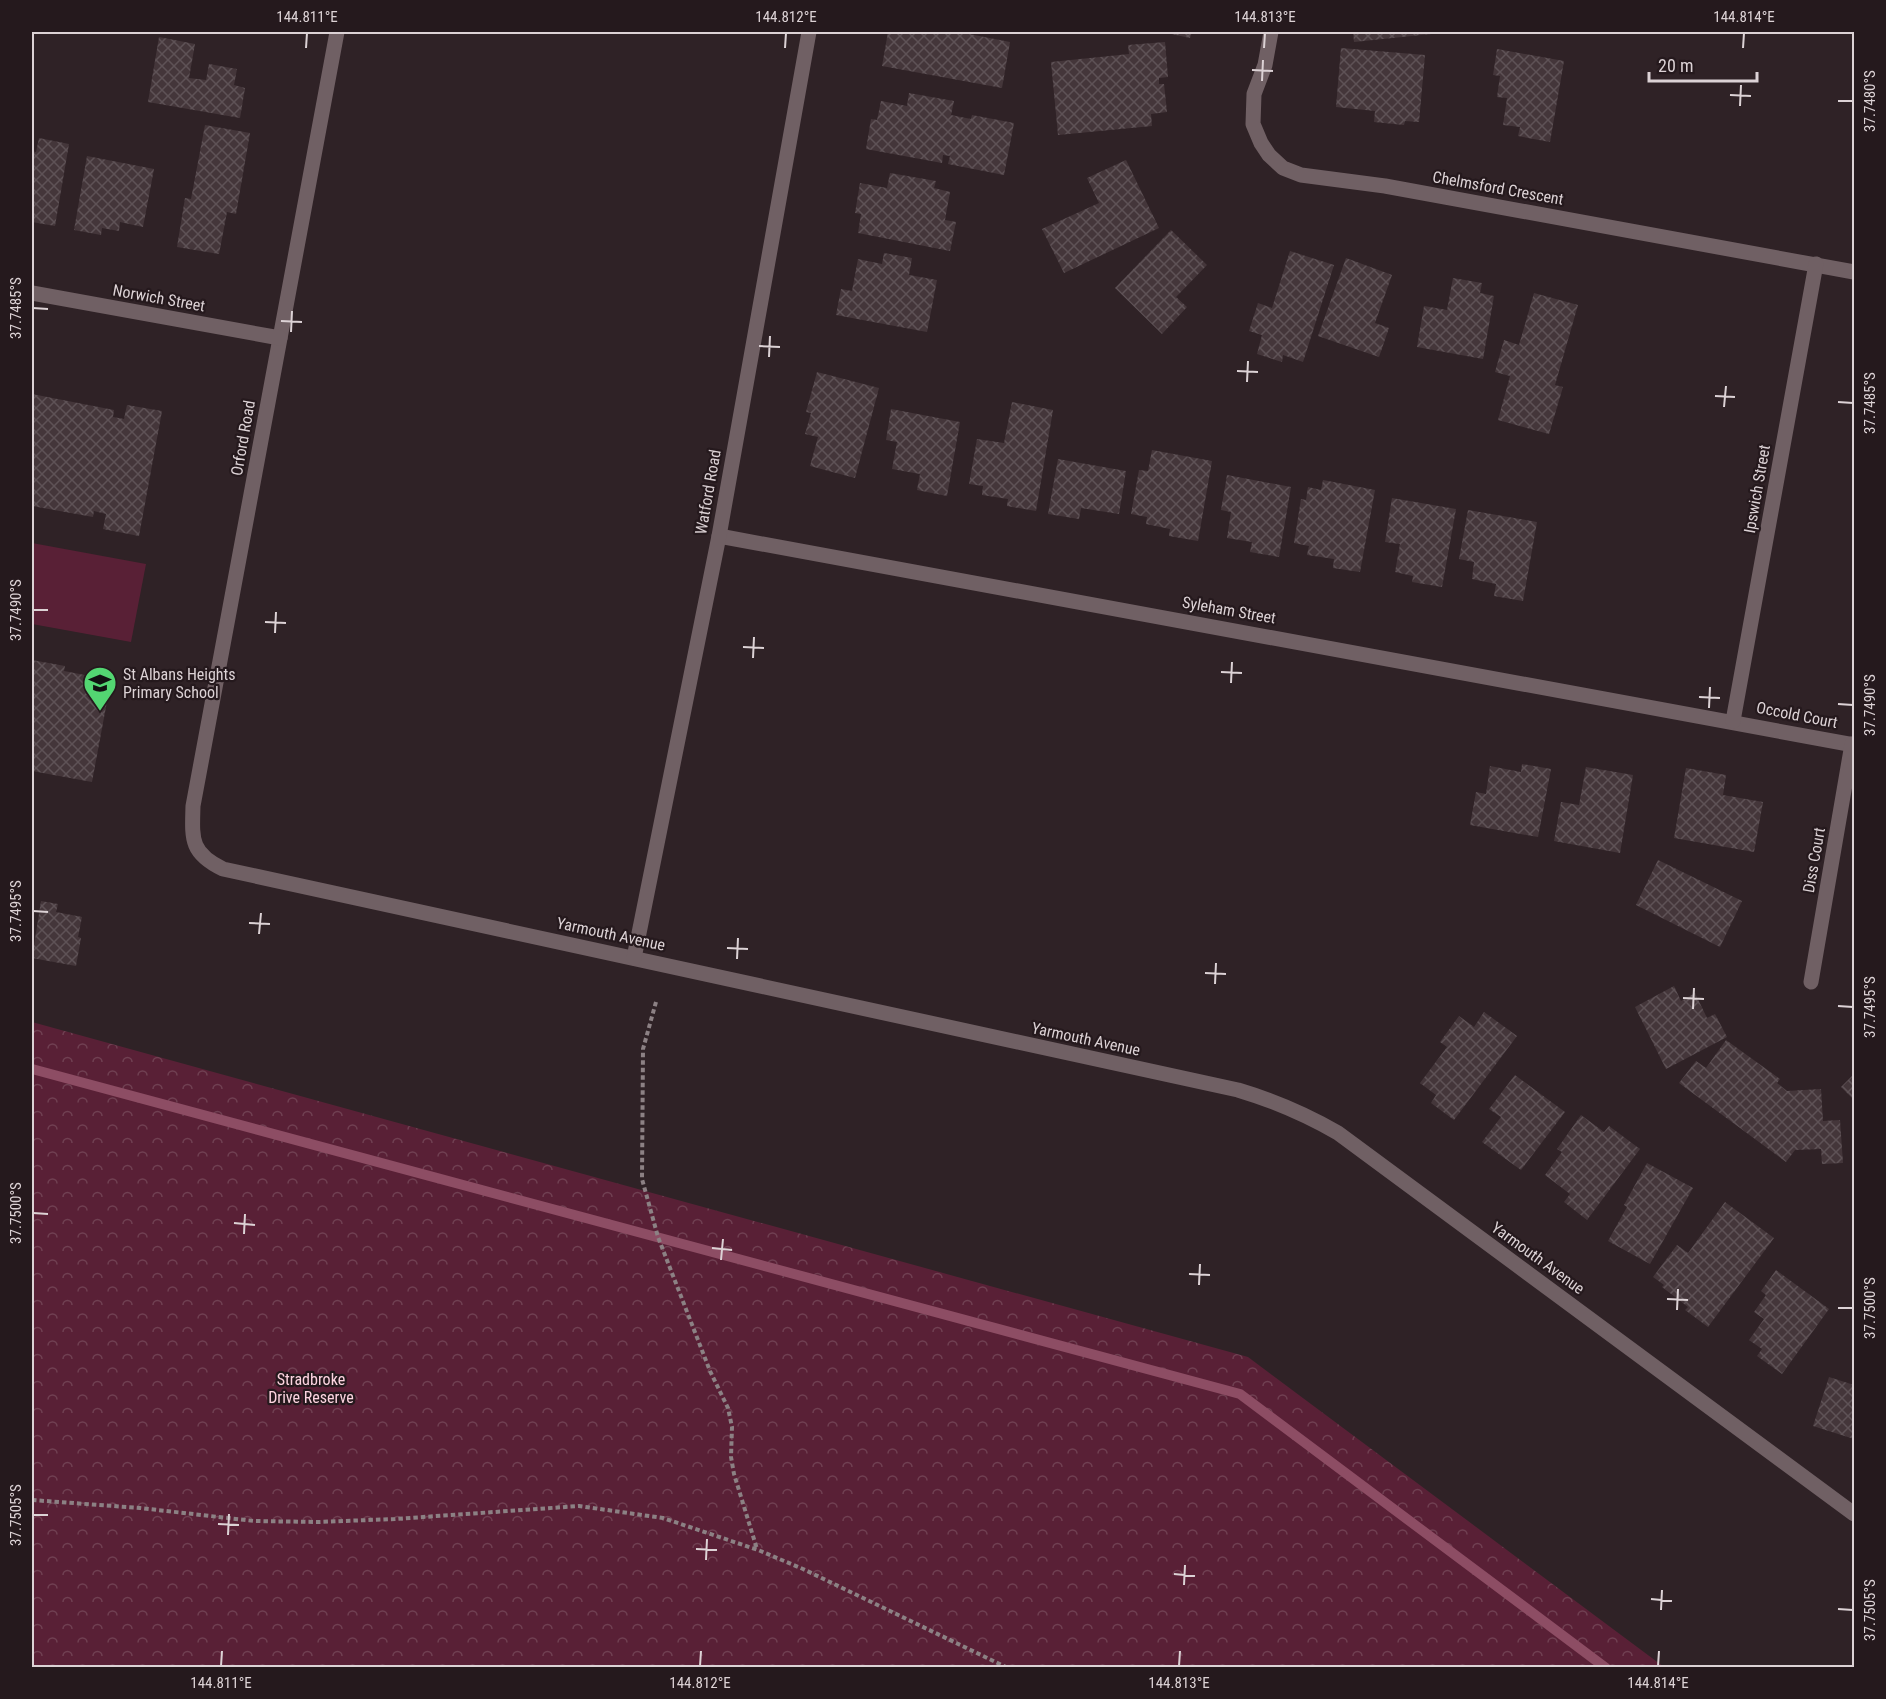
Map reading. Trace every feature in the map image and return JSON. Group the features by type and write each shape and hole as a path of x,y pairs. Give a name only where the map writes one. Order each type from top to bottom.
{"street":[{"name":"Orford Road","path":"198,851 192,836 193,806 337,32"},
{"name":"Watford Road","path":"634,958 719,536 809,32"},
{"name":"Chelmsford Crescent","path":"1271,32 1265,65 1254,94 1253,124 1269,155 1283,168 1301,175 1385,186 1854,272"},
{"name":"Ipswich Street","path":"1733,721 1816,264"},
{"name":"Norwich Street","path":"32,293 280,338"},
{"name":"Syleham Street","path":"719,536 1733,721"},
{"name":"Occold Court","path":"1733,721 1853,744"},
{"name":"Diss Court","path":"1811,982 1853,744"},
{"name":"Yarmouth Avenue","path":"198,851 208,861 223,869 1238,1090 1272,1100 1306,1114 1338,1133 1854,1514"}],"path":[{"path":"656,1002 643,1049 642,1179 663,1248 710,1371 728,1408 732,1427 731,1456 734,1474 758,1550"},
{"path":"32,1500 140,1508 254,1521 318,1522 395,1519 579,1506 663,1518 758,1550 804,1569 1008,1668"}],"green space":[{"path":"32,543 146,564 131,642 32,624"},
{"name":"Stradbroke Drive Reserve","path":"32,1022 1248,1357 1664,1667 32,1667"}],"building":[{"path":"888,32 959,32 1010,42 1002,88 882,66"},
{"path":"1162,32 1192,32 1190,38"},
{"path":"1353,32 1441,32 1441,33 1354,42"},
{"path":"159,37 195,44 189,78 206,80 209,64 237,69 234,85 245,88 240,118 148,102"},
{"path":"1165,42 1168,77 1159,78 1159,84 1164,84 1167,112 1151,114 1152,126 1058,135 1051,62 1129,54 1128,45"},
{"path":"1341,48 1425,55 1419,122 1405,121 1404,125 1374,122 1375,111 1336,107"},
{"path":"1497,49 1564,61 1550,142 1518,136 1520,127 1503,125 1507,98 1497,97 1500,76 1493,75"},
{"path":"909,93 954,101 951,115 971,119 972,115 1014,123 1004,175 948,164 950,156 943,155 942,163 866,149 871,119 877,120 881,101 907,106"},
{"path":"205,125 250,133 236,214 227,212 219,254 177,247 185,198 191,199"},
{"path":"39,138 69,144 55,226 32,222 32,151 36,152"},
{"path":"87,156 154,169 143,227 120,222 119,231 102,228 101,235 74,230"},
{"path":"1126,160 1159,228 1064,273 1042,229 1099,203 1087,178"},
{"path":"890,173 936,181 934,188 950,192 945,220 956,222 950,251 858,233 861,214 855,213 860,183 887,188"},
{"path":"1171,230 1207,265 1176,297 1187,307 1162,334 1115,288"},
{"path":"1290,251 1334,265 1303,362 1283,355 1282,362 1257,354 1262,335 1249,331 1258,303 1272,308"},
{"path":"884,253 912,258 909,275 937,280 927,332 836,315 841,289 852,291 858,259 882,264"},
{"path":"1346,258 1392,275 1375,323 1389,328 1379,357 1318,336"},
{"path":"1453,278 1482,283 1480,293 1494,296 1483,359 1417,347 1424,306 1447,310"},
{"path":"1534,293 1578,305 1555,385 1563,387 1549,434 1498,420 1510,376 1495,372 1504,340 1519,345"},
{"path":"817,372 879,388 855,478 810,466 818,437 805,434 811,413 806,412"},
{"path":"32,394 114,410 113,417 124,419 127,405 162,411 139,536 103,529 106,514 94,511 93,517 32,506"},
{"path":"1012,402 1053,410 1036,511 1007,506 1008,499 982,495 983,486 969,484 977,439 1004,443"},
{"path":"891,409 960,422 947,496 917,490 920,474 892,469 897,442 886,440"},
{"path":"1152,450 1212,461 1198,541 1169,536 1170,529 1146,524 1147,517 1131,514 1139,470 1148,471"},
{"path":"1058,459 1126,471 1119,514 1081,508 1079,519 1048,514"},
{"path":"1227,475 1291,487 1279,557 1250,552 1252,542 1227,538 1231,512 1221,510"},
{"path":"1323,480 1375,490 1360,572 1333,568 1334,559 1307,555 1309,546 1294,543 1301,499 1306,500 1308,487 1321,490"},
{"path":"1392,498 1456,509 1442,587 1412,582 1413,576 1395,572 1400,544 1385,542"},
{"path":"1468,510 1537,522 1523,601 1494,596 1496,584 1472,579 1474,562 1459,559"},
{"path":"32,660 65,666 64,671 111,680 92,782 32,771"},
{"path":"1522,764 1551,769 1538,837 1470,825 1476,792 1486,794 1490,766 1521,772"},
{"path":"1586,767 1633,775 1620,853 1554,841 1561,802 1579,805"},
{"path":"1686,768 1726,775 1723,795 1763,802 1754,852 1674,838"},
{"path":"1658,860 1742,901 1720,947 1636,905"},
{"path":"41,901 58,904 56,912 82,917 76,966 32,958"},
{"path":"1674,986 1681,1001 1695,993 1707,1018 1715,1014 1727,1037 1666,1069 1635,1007"},
{"path":"1484,1012 1517,1036 1454,1120 1431,1103 1436,1095 1420,1083 1447,1047 1440,1042 1459,1016 1474,1027"},
{"path":"1726,1040 1780,1079 1777,1083 1787,1091 1821,1089 1823,1121 1840,1120 1843,1163 1822,1164 1821,1149 1795,1150 1786,1162 1679,1083 1696,1061 1706,1068"},
{"path":"1854,1074 1854,1100 1841,1087"},
{"path":"1515,1075 1565,1112 1521,1170 1482,1142 1501,1117 1489,1109"},
{"path":"1581,1115 1604,1132 1609,1126 1640,1149 1587,1220 1564,1202 1570,1194 1545,1175 1562,1152 1557,1149"},
{"path":"1647,1163 1693,1188 1650,1264 1608,1241"},
{"path":"1725,1202 1774,1238 1708,1327 1685,1310 1688,1307 1653,1277 1677,1245 1688,1253"},
{"path":"1776,1270 1829,1309 1782,1374 1757,1356 1762,1349 1749,1340 1764,1319 1754,1312 1766,1295 1761,1291"},
{"path":"1829,1377 1854,1385 1854,1439 1813,1426"}],"waterway":[{"path":"32,1069 1240,1394 1606,1668"}],"place":[{"name":"St Albans Heights Primary School","path":"100,712"}]}
